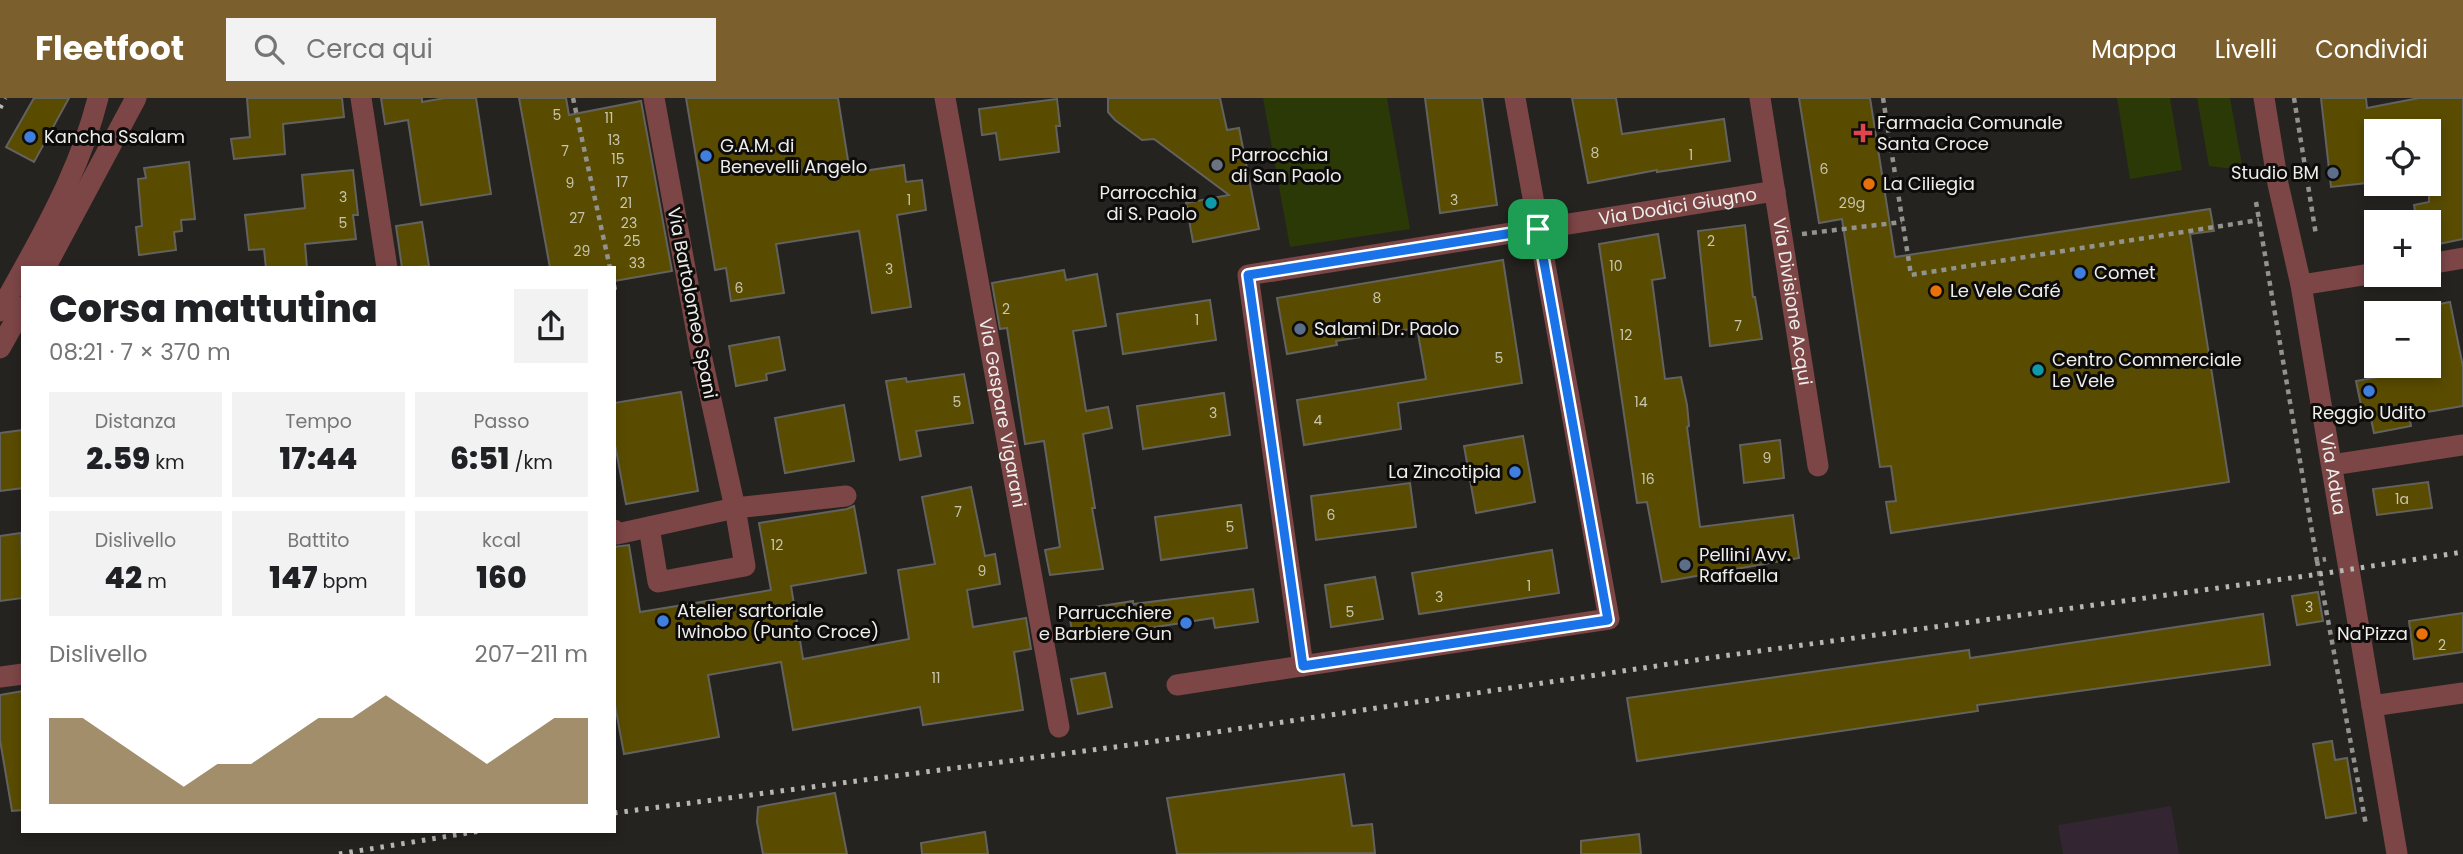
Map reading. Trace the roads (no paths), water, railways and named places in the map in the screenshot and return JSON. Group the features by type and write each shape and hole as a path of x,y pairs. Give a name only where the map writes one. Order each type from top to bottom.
{"street":[{"path":"25,266 46,229 80,155 99,98"},
{"path":"46,266 136,98"},
{"path":"361,98 387,266"},
{"name":"Via Bartolomeo Spani","path":"649,527 658,582 745,566 700,350 654,98"},
{"name":"Via Gaspare Vigarani","path":"945,98 1059,727"},
{"path":"1177,685 1608,620 1515,98"},
{"name":"Via Divisione Acqui","path":"1760,98 1818,466"},
{"name":"Via Adua","path":"2264,98 2278,184 2301,285 2397,854"},
{"name":"Via Dodici Giugno","path":"1303,666 1248,275 1774,191"},
{"path":"2441,262 2463,258"},
{"path":"0,311 21,273"},
{"path":"2301,285 2364,275"},
{"path":"0,348 21,311"},
{"path":"2332,465 2463,445"},
{"path":"616,532 735,508 846,496"},
{"path":"0,677 21,674"},
{"path":"2372,706 2463,693"}],"railway":[{"path":"0,108 5,98"},
{"path":"616,813 1130,745 1723,656 2463,552"},
{"path":"339,854 468,833"}],"place":[{"name":"Farmacia Comunale Santa Croce","path":"1863,133"},
{"name":"Kancha Ssalam","path":"30,137"},
{"name":"G.A.M. di Benevelli Angelo","path":"706,156"},
{"name":"Parrocchia di San Paolo","path":"1217,165"},
{"name":"Studio BM","path":"2333,173"},
{"name":"La Ciliegia","path":"1869,184"},
{"name":"Parrocchia di S. Paolo","path":"1211,203"},
{"name":"Comet","path":"2080,273"},
{"name":"Le Vele Café","path":"1936,291"},
{"name":"Salami Dr. Paolo","path":"1300,329"},
{"name":"Centro Commerciale Le Vele","path":"2038,370"},
{"name":"Reggio Udito","path":"2369,391"},
{"name":"La Zincotipia","path":"1515,472"},
{"name":"Pellini Avv. Raffaella","path":"1685,565"},
{"name":"Atelier sartoriale Iwinobo (Punto Croce)","path":"663,621"},
{"name":"Parrucchiere e Barbiere Gun","path":"1186,623"},
{"name":"Na'Pizza","path":"2422,634"}]}
